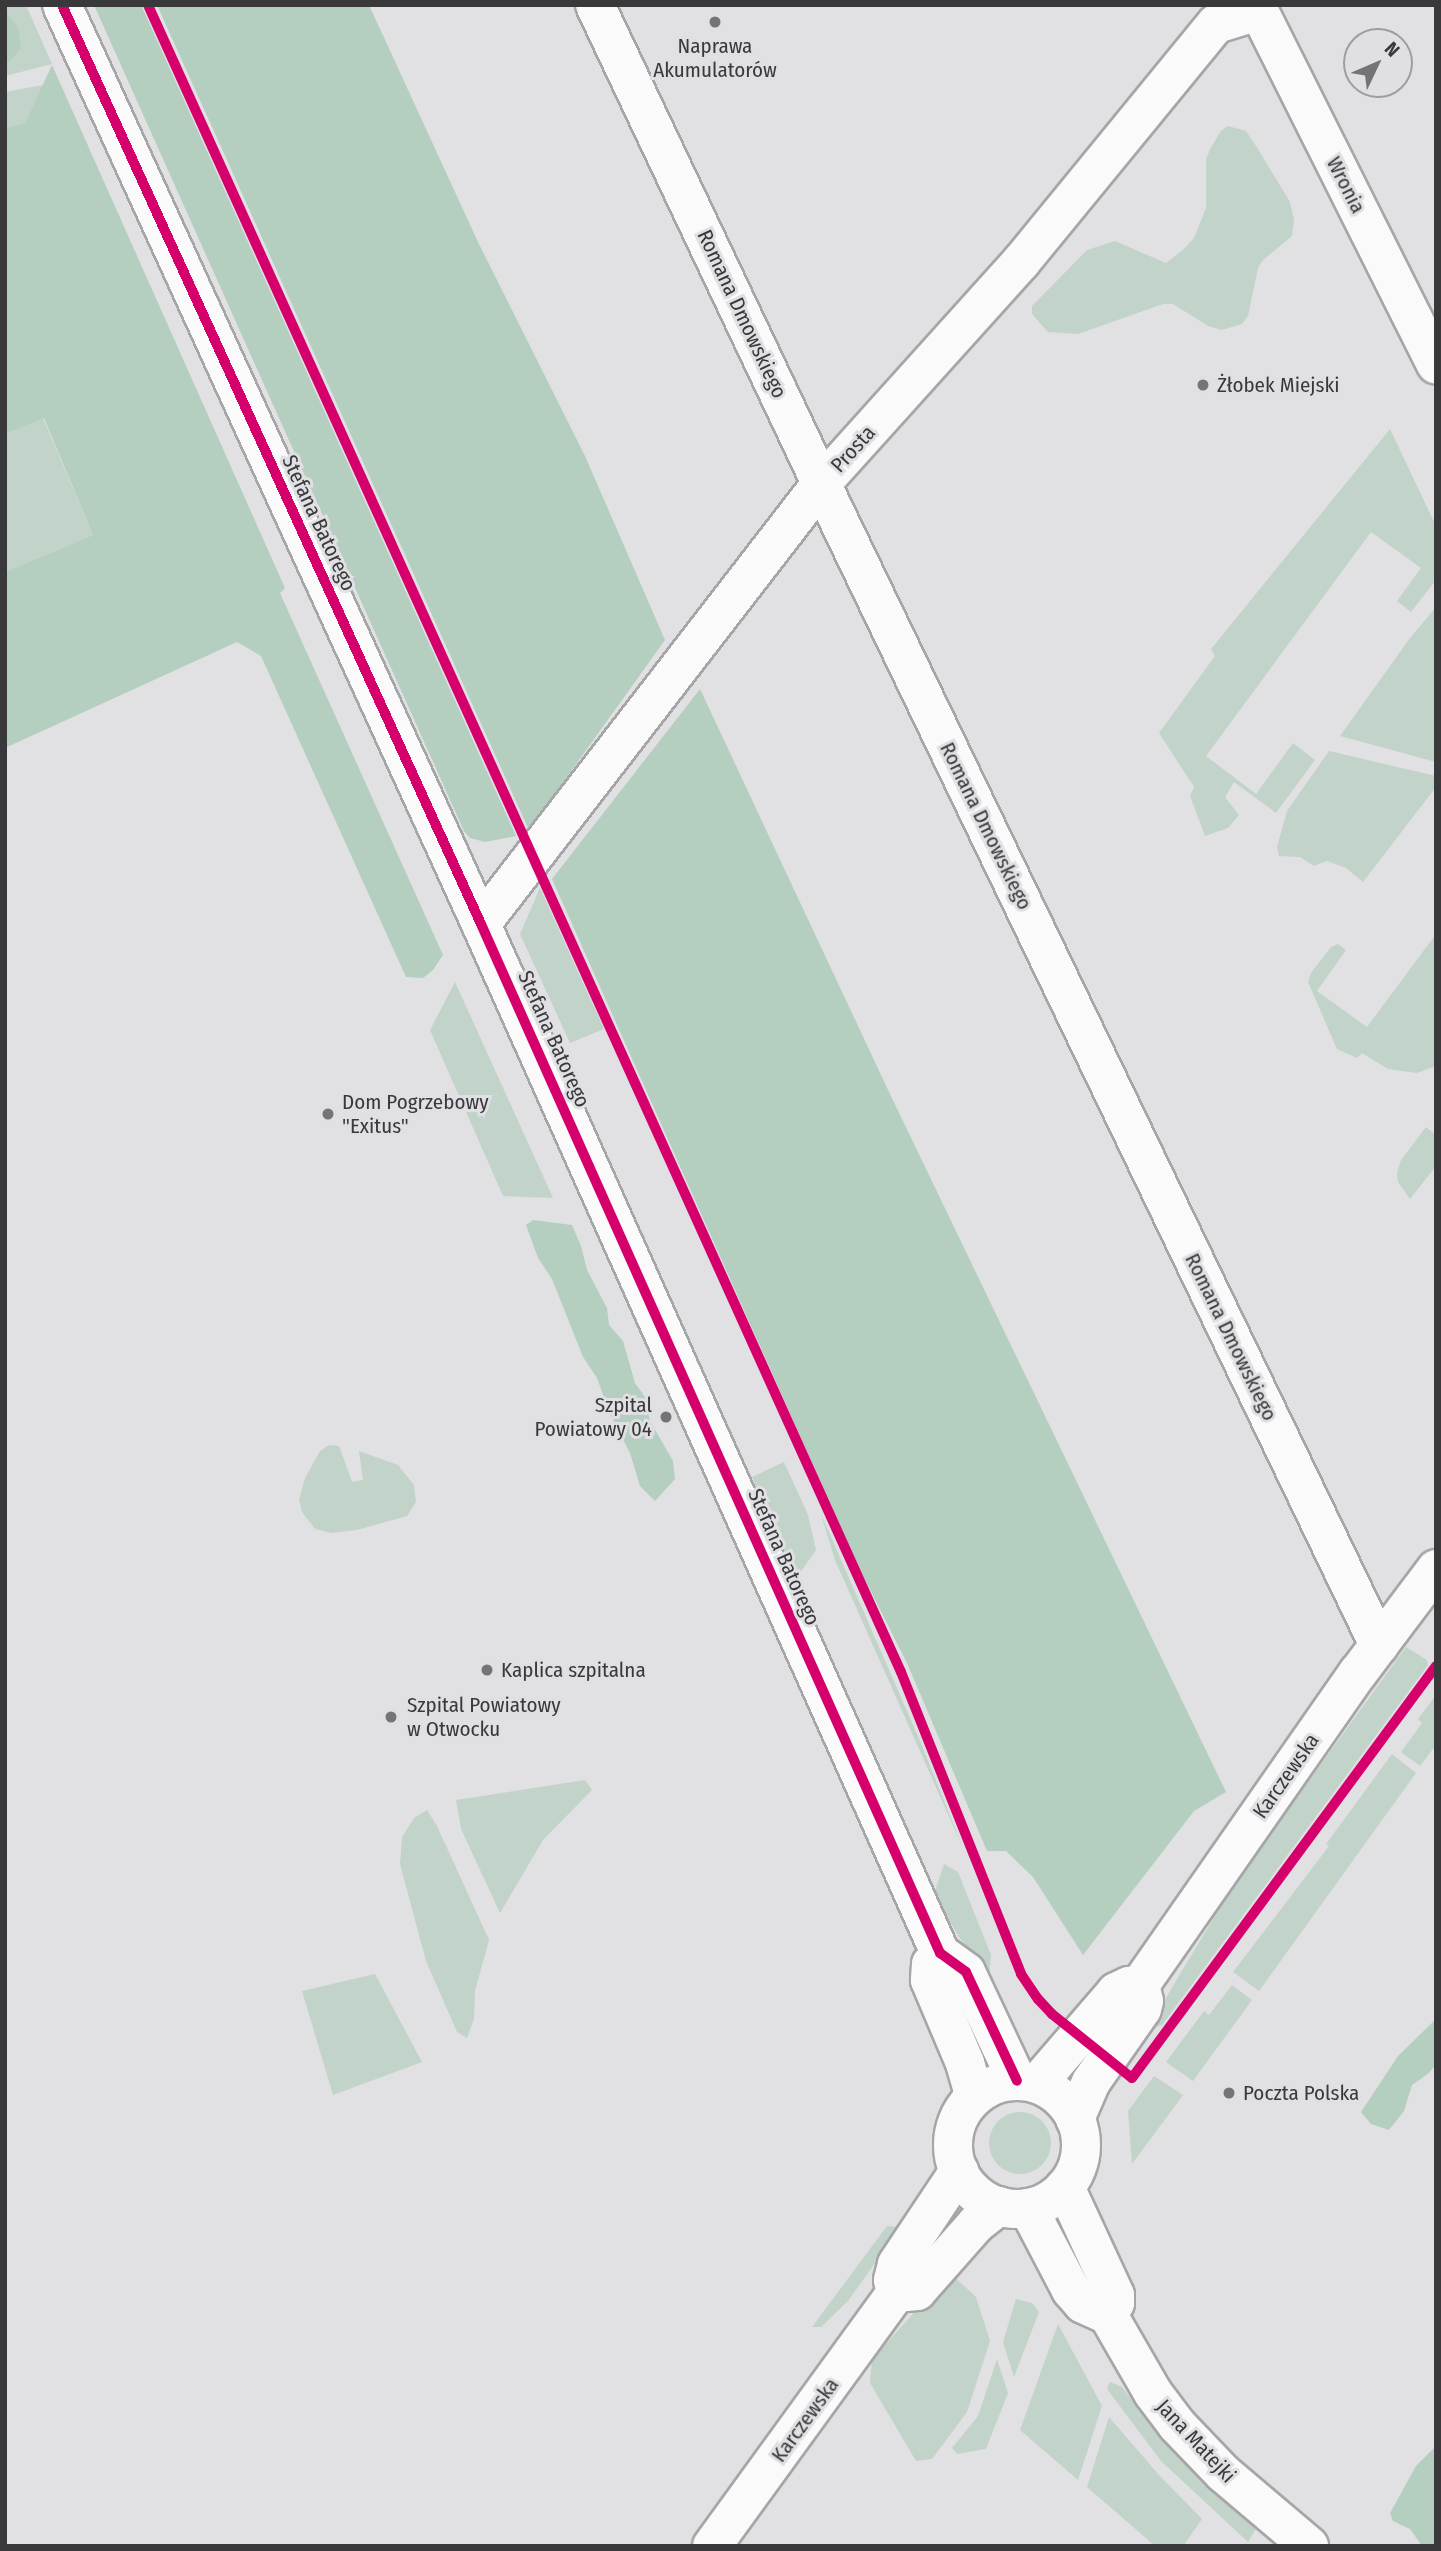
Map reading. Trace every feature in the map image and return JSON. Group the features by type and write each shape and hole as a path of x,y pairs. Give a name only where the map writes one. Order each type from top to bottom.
{"street":[{"name":"Stefana Batorego","path":"62,5 481,924 940,1954 966,1972 1027,2083"},
{"name":"Romana Dmowskiego","path":"595,5 821,484 1379,1645"},
{"name":"Prosta","path":"481,924 821,484 1021,262 1216,24 1257,8"},
{"name":"Wronia","path":"1257,8 1436,364"},
{"name":"Karczewska","path":"1075,2119 1091,2082 1142,2009 1144,2001 1140,1985 1379,1645 1436,1569"},
{"path":"940,1954 931,1964 930,1980 965,2063 975,2097"},
{"name":"Karczewska","path":"1027,2083 1116,1992 1129,1986 1140,1985"},
{"path":"896,2293 917,2291 976,2224 1013,2207 1048,2200 1065,2187 1079,2162 1080,2133 1075,2119 1060,2098 1027,2083 993,2085 975,2097 961,2114 953,2142 959,2171 975,2193 1013,2207 1083,2304 1108,2315 1115,2303 1115,2295 1065,2187"},
{"name":"Karczewska","path":"712,2546 896,2293 893,2280 897,2264 959,2171"},
{"name":"Jana Matejki","path":"1108,2315 1153,2393 1177,2425 1223,2473 1309,2546"}],"green space":[{"path":"5,5 26,5 52,64 5,76"},
{"path":"94,5 141,5 516,836 485,842 470,838 464,831"},
{"path":"157,5 369,5 478,242 585,456 665,640 529,830"},
{"path":"5,10 18,28 21,48 11,60 5,62"},
{"path":"52,65 285,588 280,593 443,955 433,970 423,978 406,977 261,656 237,642 5,748 5,572 93,535 44,418 5,434 5,128 25,123"},
{"path":"43,85 25,123 5,128 5,92"},
{"path":"1228,126 1246,131 1290,202 1294,220 1292,236 1263,260 1258,268 1248,316 1242,324 1222,330 1208,326 1173,304 1163,304 1078,334 1048,332 1032,314 1032,306 1087,250 1115,241 1166,263 1194,238 1206,208 1206,160 1221,131"},
{"path":"43,418 93,535 5,572 5,434"},
{"path":"1390,429 1436,526 1436,580 1411,612 1397,601 1421,568 1371,532 1206,756 1256,794 1293,743 1315,760 1276,813 1234,782 1225,797 1239,815 1228,828 1205,836 1190,796 1194,787 1159,733 1215,656 1211,649"},
{"path":"1436,607 1436,762 1340,736 1410,638"},
{"path":"700,689 889,1092 1226,1792 1194,1811 1083,1955 1033,1877 1006,1851 987,1851 907,1663 858,1566 552,879"},
{"path":"1329,751 1436,776 1436,787 1363,882 1346,868 1327,861 1314,866 1300,857 1279,856 1277,847 1287,811"},
{"path":"540,888 604,1029 570,1043 520,934"},
{"path":"1436,934 1436,1066 1417,1073 1388,1069 1362,1053 1357,1058 1337,1049 1308,982 1311,973 1331,947 1338,944 1346,950 1317,991 1367,1027"},
{"path":"455,982 553,1198 503,1196 430,1030"},
{"path":"1426,1127 1436,1135 1436,1166 1410,1199 1398,1182 1397,1173 1401,1160"},
{"path":"533,1220 572,1225 587,1270 607,1308 609,1325 623,1341 635,1383 645,1397 650,1421 673,1461 675,1479 655,1501 640,1486 630,1453 610,1414 597,1378 583,1357 552,1279 538,1258 526,1225"},
{"path":"329,1445 339,1446 352,1482 363,1480 359,1451 398,1465 414,1485 416,1502 407,1516 357,1530 331,1533 315,1529 302,1512 299,1500 305,1478 320,1451"},
{"path":"784,1462 808,1515 816,1550 800,1573 794,1575 752,1477"},
{"path":"821,1514 921,1743 963,1848 835,1560"},
{"path":"1406,1647 1427,1660 1428,1665 1162,2025 1146,2031 1234,1884"},
{"path":"1436,1695 1436,1745 1420,1766 1401,1752 1422,1723 1418,1719"},
{"path":"1392,1754 1416,1773 1259,1991 1233,1972 1329,1846 1326,1844"},
{"path":"585,1780 592,1790 543,1840 500,1913 461,1829 456,1800"},
{"path":"427,1810 437,1826 489,1940 475,1991 474,2019 467,2038 457,2032 426,1961 400,1864 402,1837 414,1818"},
{"path":"944,1864 958,1872 991,1955 989,1976 959,1937 934,1894"},
{"path":"375,1974 422,2062 333,2095 302,1991"},
{"path":"1232,1985 1252,2000 1193,2081 1166,2062 1204,2011 1209,2015"},
{"path":"1436,2019 1436,2064 1429,2073 1412,2085 1404,2111 1389,2130 1371,2124 1361,2112 1398,2056"},
{"path":"1154,2076 1183,2095 1132,2164 1128,2111"},
{"path":"1020,2112 1042,2121 1051,2143 1042,2165 1020,2174 998,2165 989,2143 998,2121"},
{"path":"887,2226 898,2227 897,2232 848,2301 821,2327 812,2327"},
{"path":"950,2273 976,2297 990,2341 967,2412 932,2459 916,2461 870,2383 872,2359"},
{"path":"1016,2299 1032,2303 1039,2312 1014,2377 1003,2342"},
{"path":"1058,2324 1102,2406 1078,2480 1020,2430"},
{"path":"997,2359 1008,2393 986,2449 957,2454 952,2448 978,2416"},
{"path":"1110,2382 1122,2387 1179,2458 1256,2529 1248,2542 1161,2461 1107,2389"},
{"path":"1109,2417 1159,2475 1202,2519 1183,2546 1155,2546 1087,2487"},
{"path":"1436,2446 1436,2546 1422,2546 1410,2529 1393,2521 1390,2513 1416,2466"}],"cycle path":[{"path":"62,5 481,924 940,1953 966,1972 1017,2081"},
{"path":"148,5 901,1672 1021,1974 1038,1999 1052,2014 1132,2078 1436,1666"}],"place":[{"name":"Naprawa Akumulatorów","path":"715,22"},
{"name":"Żłobek Miejski","path":"1203,385"},
{"name":"Dom Pogrzebowy \"Exitus\"","path":"328,1114"},
{"name":"Szpital Powiatowy 04","path":"666,1417"},
{"name":"Kaplica szpitalna","path":"487,1670"},
{"name":"Szpital Powiatowy w Otwocku","path":"391,1717"},
{"name":"Poczta Polska","path":"1229,2093"}]}
